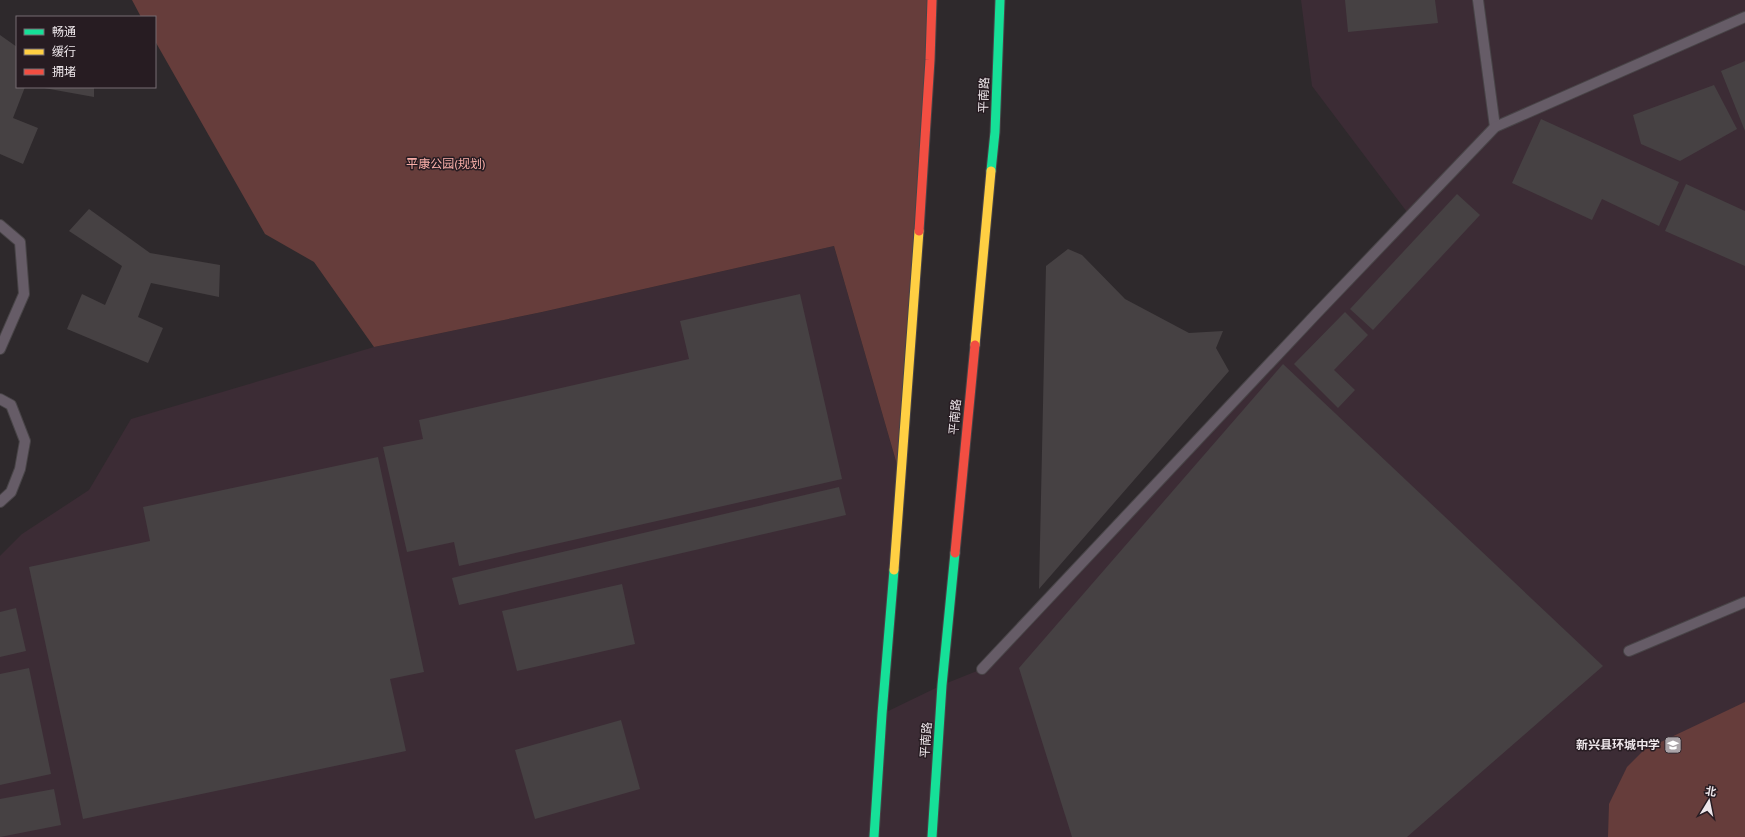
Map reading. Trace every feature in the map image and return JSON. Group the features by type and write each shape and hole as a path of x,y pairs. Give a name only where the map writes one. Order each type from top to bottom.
{"main road":[{"path":"874,837 882,714 902,482 930,60 932,0"},
{"name":"平南路","path":"932,837 942,685 995,132 1000,0"}],"lane":[{"path":"1478,0 1495,127"},
{"path":"982,669 1317,313 1495,127 1745,17"},
{"path":"0,225 20,242 24,294 0,349"},
{"path":"0,399 11,404 25,440 20,469 11,492 0,502"},
{"path":"1629,651 1745,602"}],"shaded area":[{"path":"1301,0 1745,0 1745,837 0,837 0,556 22,534 89,490 131,419 374,347 542,312 834,246 902,482 882,714 942,685 982,669 1410,216 1312,86"}],"green space":[{"name":"平康公园(规划)","path":"132,0 932,0 902,482 834,246 542,312 374,347 314,262 265,234 156,43 156,16 140,16"},
{"path":"1745,702 1745,837 1608,837 1609,804 1627,767 1644,750"}],"building":[{"path":"1345,0 1435,0 1438,23 1348,32"},
{"path":"0,35 16,46 16,88 25,88 13,118 38,128 23,164 0,154"},
{"path":"1745,61 1745,131 1721,71"},
{"path":"1714,85 1737,129 1680,161 1641,144 1633,115"},
{"path":"44,88 94,88 94,97"},
{"path":"1541,119 1679,182 1659,226 1602,199 1592,220 1512,183"},
{"path":"1686,184 1745,211 1745,266 1665,231"},
{"path":"1457,194 1480,215 1373,330 1350,309"},
{"path":"89,209 150,253 220,265 219,297 151,283 138,317 163,328 148,363 67,329 82,294 105,305 122,266 69,231"},
{"path":"1068,249 1082,255 1125,299 1189,333 1223,331 1216,348 1229,371 1039,589 1046,266"},
{"path":"800,294 842,479 459,566 454,542 407,552 383,447 423,439 419,420 689,359 680,321"},
{"path":"1345,312 1368,335 1334,370 1355,390 1338,408 1294,364"},
{"path":"1283,364 1603,666 1407,837 1072,837 1019,668"},
{"path":"378,457 424,672 390,679 406,751 83,819 29,567 150,541 143,507"},
{"path":"839,487 846,515 459,605 452,578"},
{"path":"622,584 635,644 517,671 502,611"},
{"path":"16,608 26,651 0,657 0,612"},
{"path":"29,668 51,774 0,785 0,674"},
{"path":"621,720 640,789 535,819 515,750"},
{"path":"54,789 61,825 0,837 0,799"}],"traffic: fast":[{"path":"991,171 995,132 1000,0"},
{"path":"932,837 942,685 955,553"},
{"path":"874,837 882,714 894,570"}],"traffic: slow":[{"path":"975,345 991,171"},
{"path":"894,570 919,231"}],"traffic: jam":[{"path":"919,231 930,60 932,0"},
{"path":"955,553 975,345"}],"place":[{"name":"新兴县环城中学","path":"1673,745"}]}
